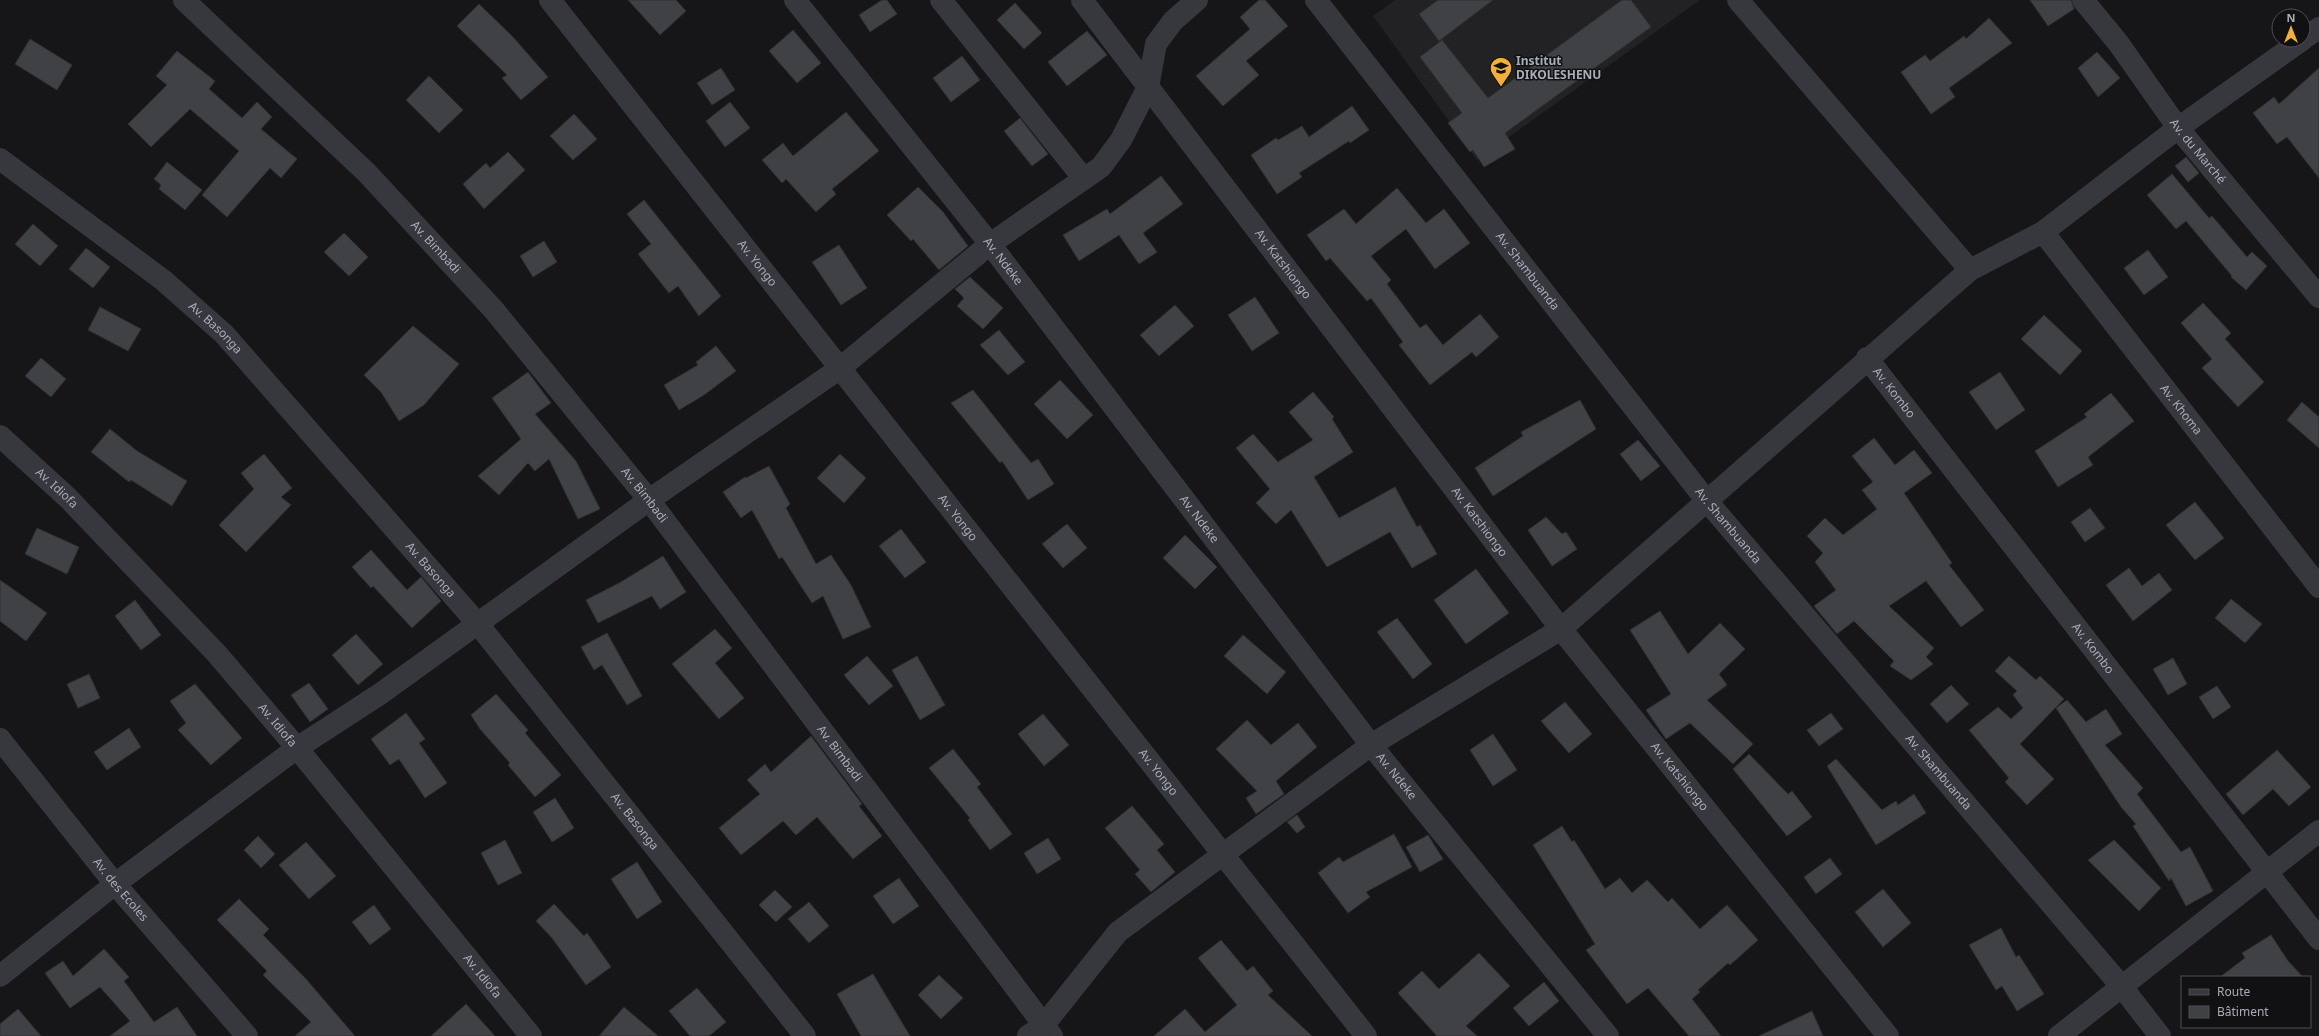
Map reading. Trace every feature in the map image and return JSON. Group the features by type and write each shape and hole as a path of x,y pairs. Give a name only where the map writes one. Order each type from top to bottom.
{"street":[{"name":"Av. Bimbadi","path":"184,0 372,179 493,309 649,500 1041,1033"},
{"name":"Av. Yongo","path":"550,0 839,369 1224,853 1366,1036"},
{"name":"Av. Ndeke","path":"795,0 990,244 1371,745 1608,1036"},
{"path":"941,0 1084,179"},
{"name":"Av. Katshiongo","path":"1082,0 1561,629 1888,1036"},
{"path":"0,976 115,884 297,748 380,694 649,500 839,369 990,244 1101,167 1120,140 1148,87 1156,44 1173,21 1197,0"},
{"name":"Av. Shambuanda","path":"1316,0 1706,500 2122,987 2160,1036"},
{"path":"1738,0 1970,270"},
{"name":"Av. du Marché","path":"2082,0 2119,44 2178,128 2319,297"},
{"path":"1041,1033 1118,932 1371,745 1561,629 1867,358 1970,270 2043,232 2178,128 2292,48"},
{"name":"Av. Basonga","path":"0,159 163,280 224,334 478,624 805,1036"},
{"name":"Av. Khoma","path":"2043,232 2319,587"},
{"name":"Av. Kombo","path":"1867,358 2319,939"},
{"name":"Av. Idiofa","path":"0,436 68,498 211,648 297,748 531,1036"},
{"name":"Av. des Ecoles","path":"0,739 115,884 247,1036"},
{"path":"2059,1036 2319,831"}],"shaded area":[{"name":"Institut DIKOLESHENU","path":"1395,0 1700,0 1477,160 1373,16"}],"building":[{"path":"628,0 676,0 686,11 660,35"},
{"path":"882,0 887,0 897,14 870,32 859,15"},
{"path":"1259,0 1265,0 1288,26 1246,61 1259,75 1223,106 1196,76 1250,29 1240,17"},
{"path":"1438,0 1493,0 1439,41 1419,14"},
{"path":"1622,0 1631,0 1651,27 1505,133 1515,149 1484,167 1473,150 1470,152 1448,123 1462,113 1420,57 1442,40 1488,98"},
{"path":"2030,0 2071,0 2074,9 2048,26"},
{"path":"1015,3 1042,33 1024,49 997,20"},
{"path":"479,4 513,37 548,77 521,100 502,78 507,75 457,26"},
{"path":"1989,18 2012,43 1949,88 1955,97 1931,114 1901,72 1925,55 1930,61 1964,36 1966,39"},
{"path":"793,30 821,63 797,83 769,51"},
{"path":"1087,31 1107,55 1067,86 1048,62"},
{"path":"30,39 72,65 57,90 15,64"},
{"path":"177,51 215,81 209,89 242,118 257,102 272,117 261,129 297,159 281,178 270,168 227,217 202,195 239,151 190,109 151,147 128,124 167,85 156,76"},
{"path":"2097,52 2120,78 2098,97 2078,68"},
{"path":"962,56 980,80 951,102 933,78"},
{"path":"721,68 735,90 712,105 697,83"},
{"path":"2319,68 2319,178 2287,137 2277,144 2253,113 2274,97 2279,104"},
{"path":"429,76 463,110 439,133 406,100"},
{"path":"730,102 750,128 725,147 706,121"},
{"path":"1352,106 1369,130 1299,173 1302,177 1277,194 1251,155 1276,138 1278,140 1302,126 1309,137"},
{"path":"846,112 879,151 832,189 836,194 816,212 786,179 782,183 762,160 783,143 793,156"},
{"path":"574,114 597,139 573,160 550,136"},
{"path":"1020,118 1048,154 1032,166 1004,131"},
{"path":"508,152 525,170 484,209 463,184 486,163 490,168"},
{"path":"2186,157 2199,173 2188,182 2175,166"},
{"path":"167,162 202,190 185,210 159,189 161,185 154,179"},
{"path":"2172,174 2209,218 2212,216 2247,257 2252,252 2267,266 2246,290 2231,277 2232,276 2186,221 2176,229 2147,195"},
{"path":"1161,176 1183,204 1143,233 1157,252 1139,264 1119,235 1079,261 1063,235 1107,209 1110,214"},
{"path":"918,187 943,212 968,246 939,270 913,239 911,241 887,215"},
{"path":"1397,188 1426,223 1444,209 1470,243 1435,269 1406,229 1371,256 1391,280 1387,284 1420,328 1426,324 1443,345 1480,314 1499,337 1476,357 1472,352 1430,385 1399,345 1403,342 1371,298 1367,301 1330,258 1326,261 1307,235 1344,209 1356,224"},
{"path":"644,200 721,296 699,316 678,286 669,293 638,254 651,244 627,214"},
{"path":"33,224 58,246 40,266 15,244"},
{"path":"344,233 368,257 349,276 324,252"},
{"path":"544,241 557,262 533,277 520,256"},
{"path":"839,245 867,288 841,305 812,262"},
{"path":"86,248 110,267 93,288 69,269"},
{"path":"2148,250 2168,277 2144,295 2124,268"},
{"path":"970,277 1003,308 983,329 957,306 964,298 955,289"},
{"path":"1255,297 1279,333 1252,351 1228,315"},
{"path":"2203,303 2231,333 2225,339 2264,382 2238,407 2202,368 2212,359 2181,323"},
{"path":"1175,305 1194,326 1159,356 1140,335"},
{"path":"100,307 141,329 128,351 88,330"},
{"path":"2044,315 2082,351 2060,375 2021,339"},
{"path":"413,326 459,364 424,405 399,421 381,392 364,375"},
{"path":"999,330 1025,362 1008,375 980,345"},
{"path":"716,346 736,371 704,395 679,410 664,385 698,365 696,362"},
{"path":"41,358 66,379 51,397 25,376"},
{"path":"528,372 551,403 535,414 576,461 600,509 578,519 549,459 535,471 528,463 499,495 478,476 521,439 492,398"},
{"path":"2000,372 2025,410 1996,430 1969,392"},
{"path":"1060,380 1093,415 1067,439 1034,404"},
{"path":"973,390 1031,463 1038,459 1054,484 1028,500 1002,461 1000,463 951,403"},
{"path":"1313,392 1334,417 1332,419 1353,452 1314,477 1339,518 1395,487 1417,527 1420,525 1437,554 1412,568 1390,532 1327,567 1291,510 1276,524 1256,503 1270,489 1236,448 1253,434 1278,462 1313,440 1289,412"},
{"path":"2111,393 2134,421 2088,457 2093,465 2058,487 2035,451 2087,417 2084,414"},
{"path":"1580,400 1596,429 1493,496 1475,468 1523,436 1521,432"},
{"path":"2302,402 2319,417 2319,448 2287,420"},
{"path":"110,429 137,451 187,481 172,506 131,480 129,482 91,452"},
{"path":"1874,438 1895,465 1914,450 1932,473 1904,493 1952,563 1949,565 1984,610 1961,627 1926,581 1889,606 1934,648 1926,657 1933,664 1911,680 1890,666 1894,661 1854,621 1837,634 1814,606 1836,590 1815,562 1823,553 1807,536 1825,518 1843,535 1877,509 1862,490 1873,482 1852,456"},
{"path":"1638,440 1660,466 1641,481 1620,454"},
{"path":"264,454 292,488 281,497 291,505 246,552 219,525 254,489 241,473"},
{"path":"840,454 866,478 844,503 817,478"},
{"path":"769,466 790,504 786,508 816,564 831,555 851,585 871,627 843,639 823,596 812,603 782,557 779,559 752,510 741,518 723,492 745,477 746,478"},
{"path":"2195,502 2224,538 2195,560 2166,525"},
{"path":"2090,508 2105,528 2085,542 2071,522"},
{"path":"1546,517 1562,534 1566,532 1577,549 1552,566 1528,530"},
{"path":"1067,524 1087,548 1063,568 1042,544"},
{"path":"37,528 79,547 67,574 25,554"},
{"path":"901,529 926,562 905,578 879,546"},
{"path":"1185,535 1217,567 1195,589 1163,558"},
{"path":"371,550 407,590 421,577 441,601 412,628 373,586 371,588 352,567"},
{"path":"663,556 686,592 660,609 652,596 598,623 586,600 621,582"},
{"path":"2129,568 2142,586 2159,573 2172,590 2133,621 2106,585"},
{"path":"1476,569 1509,613 1466,644 1434,600"},
{"path":"0,580 47,613 26,641 0,621"},
{"path":"2231,599 2262,624 2245,643 2215,618"},
{"path":"135,600 161,635 141,650 115,616"},
{"path":"1660,611 1688,654 1720,623 1745,649 1719,674 1727,685 1707,700 1753,744 1733,764 1690,723 1666,739 1646,710 1671,694 1630,630"},
{"path":"1397,618 1432,664 1413,679 1377,632"},
{"path":"715,629 732,648 715,663 744,698 719,719 672,664"},
{"path":"607,633 642,696 627,705 602,665 594,670 581,647"},
{"path":"356,634 383,664 358,685 332,655"},
{"path":"1243,635 1286,672 1267,694 1224,656"},
{"path":"867,656 893,686 869,705 844,675"},
{"path":"917,656 945,705 920,720 892,670"},
{"path":"2009,656 2036,680 2040,676 2064,699 2020,744 2054,779 2027,805 2005,782 2009,778 1969,730 1998,707 2011,719 2023,708 2013,695 2017,691 1995,671"},
{"path":"2173,658 2187,684 2168,695 2153,669"},
{"path":"89,674 100,698 78,708 67,684"},
{"path":"309,683 328,709 310,722 291,695"},
{"path":"195,684 242,738 211,765 178,730 186,723 170,701"},
{"path":"1951,685 1969,704 1947,723 1930,704"},
{"path":"2217,686 2231,707 2213,719 2199,697"},
{"path":"496,694 528,730 525,733 561,775 535,797 508,765 510,763 480,729 471,715"},
{"path":"2067,700 2086,722 2106,709 2122,734 2105,745 2143,788 2137,794 2181,852 2190,847 2213,891 2186,906 2171,878 2169,881 2133,826 2136,824 2121,807 2056,708"},
{"path":"1565,702 1592,734 1569,753 1541,721"},
{"path":"406,713 425,739 419,743 447,783 425,798 399,759 390,765 371,739"},
{"path":"1831,713 1843,729 1819,746 1807,730"},
{"path":"1043,714 1069,745 1044,766 1018,734"},
{"path":"1247,720 1271,745 1298,723 1317,747 1276,781 1284,794 1256,814 1246,798 1257,791 1216,749"},
{"path":"129,728 141,747 107,770 94,752"},
{"path":"1493,734 1517,770 1493,786 1470,750"},
{"path":"811,736 862,804 859,806 882,836 853,859 817,817 796,835 783,821 741,855 719,828 760,794 747,780 765,764 771,772"},
{"path":"953,749 981,784 977,787 1012,834 990,850 968,820 970,818 929,768"},
{"path":"2277,750 2311,787 2289,806 2273,789 2243,815 2226,794"},
{"path":"1749,754 1788,794 1792,791 1812,817 1787,836 1733,769"},
{"path":"1836,759 1882,810 1896,801 1898,805 1914,794 1926,813 1876,845 1827,766"},
{"path":"555,798 574,828 552,842 533,812"},
{"path":"1132,806 1164,844 1157,850 1175,872 1151,892 1135,874 1140,870 1105,828"},
{"path":"1297,815 1305,827 1297,833 1287,822"},
{"path":"1562,826 1572,842 1574,840 1605,889 1620,878 1632,893 1647,880 1668,902 1672,898 1700,929 1727,905 1758,940 1730,965 1728,963 1698,990 1700,992 1692,999 1721,1036 1689,1036 1648,988 1627,1004 1586,950 1595,944 1533,845"},
{"path":"1394,834 1412,867 1366,892 1370,897 1348,913 1318,873 1339,857 1343,862"},
{"path":"1428,835 1443,859 1420,872 1406,847"},
{"path":"258,836 275,854 261,868 244,850"},
{"path":"1048,838 1061,859 1037,874 1024,853"},
{"path":"505,840 522,873 498,885 481,853"},
{"path":"2114,840 2161,888 2139,911 2088,860"},
{"path":"306,842 336,876 309,899 279,865"},
{"path":"1830,858 1842,874 1816,894 1804,877"},
{"path":"637,862 662,902 637,919 611,879"},
{"path":"899,878 919,906 893,924 873,896"},
{"path":"1883,889 1911,923 1883,947 1855,912"},
{"path":"775,890 792,907 776,922 759,905"},
{"path":"239,899 269,929 263,935 306,979 355,1036 295,1036 311,1022 263,975 267,971 217,920"},
{"path":"809,902 829,926 809,943 788,919"},
{"path":"554,904 584,936 587,933 611,967 586,985 552,938 536,921"},
{"path":"374,905 391,929 370,945 352,922"},
{"path":"2001,928 2016,957 2019,955 2044,994 2017,1011 2002,986 1996,990 1969,945"},
{"path":"2271,935 2288,961 2302,976 2221,976 2245,958 2242,953"},
{"path":"1221,940 1247,971 1253,966 1273,991 1268,995 1312,1036 1154,1036 1185,1009 1205,1032 1237,1005 1198,958"},
{"path":"104,949 129,977 124,981 154,1022 177,1007 197,1036 110,1036 130,1021 100,987 70,1008 45,973 63,961 73,976"},
{"path":"1479,953 1510,986 1466,1026 1477,1036 1437,1036 1398,993 1422,971 1439,989"},
{"path":"873,974 910,1036 861,1036 837,994"},
{"path":"939,975 963,998 941,1019 918,995"},
{"path":"1544,982 1559,1001 1529,1026 1513,1008"},
{"path":"697,988 726,1022 709,1036 690,1036 669,1011"},
{"path":"466,1004 495,1036 431,1036"},
{"path":"624,1007 658,1036 599,1036"},
{"path":"18,1009 41,1036 0,1036 0,1024"},
{"path":"1812,1011 1823,1036 1759,1036"}],"place":[{"name":"Institut DIKOLESHENU","path":"1501,88"}]}
